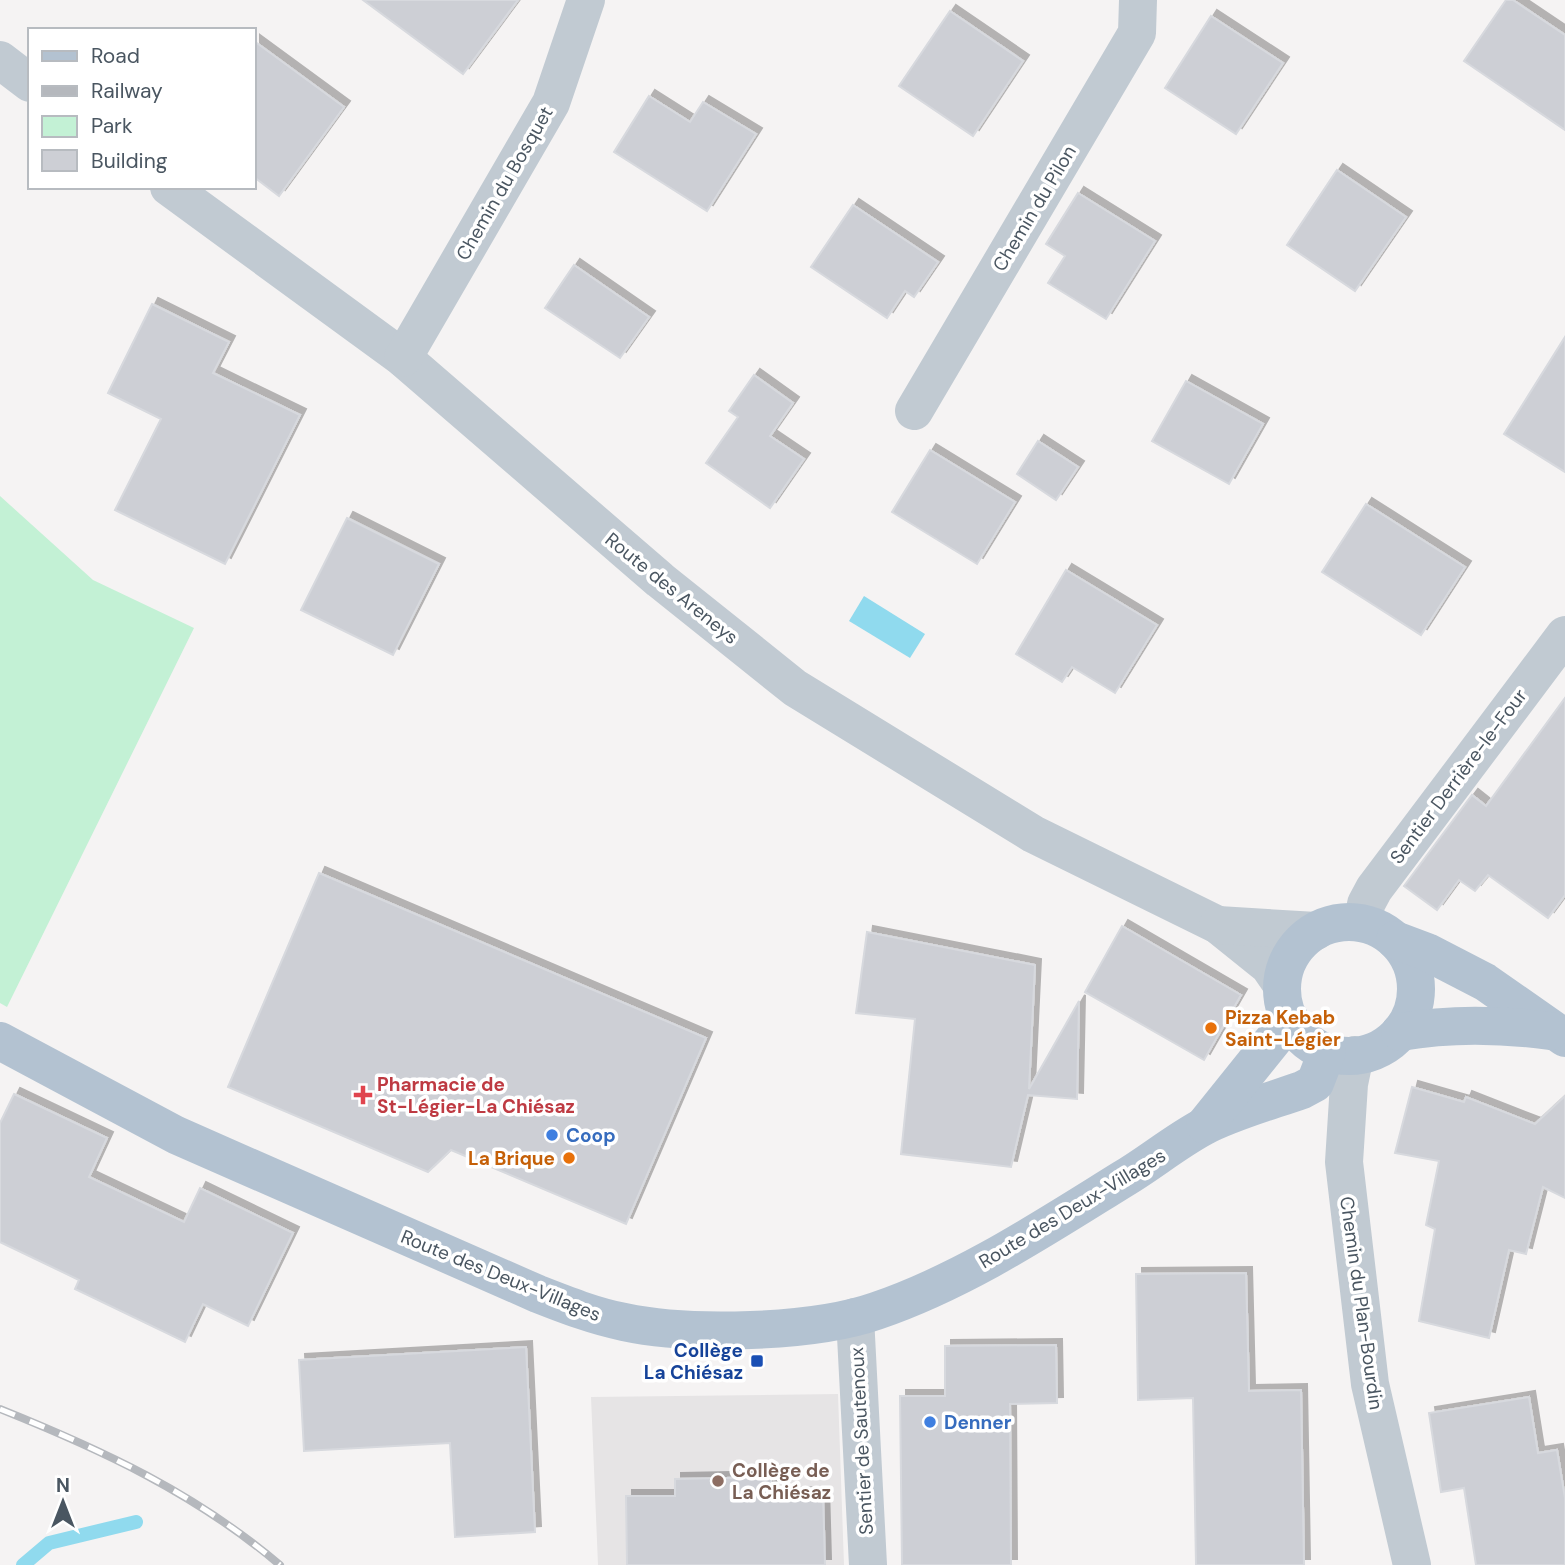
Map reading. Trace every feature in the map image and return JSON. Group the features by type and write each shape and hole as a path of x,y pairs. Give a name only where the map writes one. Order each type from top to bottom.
{"main road":[{"path":"1379,932 1409,958 1416,991 1412,1013 1400,1032 1375,1050 1332,1063 1302,1036 1286,1002 1287,963 1307,936 1339,922 1379,932 1427,952 1485,982 1560,1035"},
{"name":"Route des Deux-Villages","path":"1203,1127 1286,1002"},
{"path":"1400,1032 1459,1024 1506,1025 1560,1035"},
{"name":"Route des Deux-Villages","path":"0,1041 176,1135 412,1240 577,1309 636,1324 685,1329 767,1328 824,1323 874,1312 922,1293 984,1263 1125,1178 1203,1127 1302,1090 1332,1063"}],"street":[{"name":"Chemin du Bosquet","path":"403,358 551,103 586,0"},
{"name":"Chemin du Pilon","path":"914,411 1137,33 1138,0"},
{"path":"0,60 28,81"},
{"name":"Route des Areneys","path":"172,189 403,358 660,580 795,688 1033,834 1218,925 1269,966 1286,1002"},
{"name":"Sentier Derrière-le-Four","path":"1379,932 1366,904 1374,889 1565,635"},
{"name":"Route des Areneys","path":"1218,925 1316,931"},
{"name":"Chemin du Plan-Bourdin","path":"1332,1063 1349,1084 1344,1162 1370,1384 1412,1565"},
{"name":"Sentier de Sautenoux","path":"855,1317 869,1565"}],"shaded area":[{"name":"Collège de La Chiésaz","path":"838,1394 844,1565 598,1565 591,1397"}],"green space":[{"path":"0,496 93,580 194,628 7,1007 0,1003"}],"water":[{"path":"864,596 925,634 910,658 849,621"}],"building":[{"path":"363,0 518,0 463,74"},
{"path":"1506,0 1513,0 1565,35 1565,130 1464,61"},
{"path":"950,11 1023,61 973,136 899,86"},
{"path":"1211,16 1283,63 1236,134 1165,88"},
{"path":"256,42 344,107 279,196 256,179"},
{"path":"649,96 690,122 703,102 756,134 707,211 614,152"},
{"path":"1337,170 1406,217 1355,291 1287,245"},
{"path":"1078,193 1155,241 1106,319 1048,283 1065,256 1046,244"},
{"path":"853,205 938,262 914,297 905,291 887,318 811,267"},
{"path":"574,265 649,317 620,358 545,308"},
{"path":"152,304 229,342 213,373 300,415 225,564 115,510 161,419 108,393"},
{"path":"1565,337 1565,472 1504,434"},
{"path":"754,375 793,403 770,436 804,459 770,508 706,463 738,417 729,411"},
{"path":"1186,381 1263,424 1229,484 1152,441"},
{"path":"1038,441 1078,467 1056,500 1017,474"},
{"path":"930,450 1015,502 977,564 892,512"},
{"path":"1366,504 1465,567 1421,635 1322,572"},
{"path":"347,518 439,564 393,655 301,610"},
{"path":"1066,570 1157,625 1115,693 1072,667 1062,682 1016,654"},
{"path":"1565,698 1565,895 1548,918 1488,875 1475,891 1459,880 1437,910 1404,886 1472,795 1486,806"},
{"path":"319,873 706,1038 626,1224 451,1150 428,1172 228,1087"},
{"path":"1122,926 1241,995 1204,1060 1085,992"},
{"path":"867,932 1035,965 1029,1089 1079,1001 1077,1099 1028,1095 1011,1167 901,1154 915,1019 856,1013"},
{"path":"1412,1087 1464,1102 1466,1097 1535,1124 1565,1096 1565,1198 1543,1187 1526,1254 1509,1250 1489,1338 1419,1321 1435,1229 1426,1225 1439,1161 1395,1153"},
{"path":"14,1094 107,1138 89,1177 184,1222 200,1188 293,1233 248,1326 203,1304 185,1342 75,1289 79,1280 0,1242 0,1123"},
{"path":"1246,1273 1249,1391 1301,1390 1304,1565 1196,1565 1193,1398 1138,1400 1136,1274"},
{"path":"1056,1345 1057,1403 1010,1404 1011,1565 902,1565 900,1396 945,1396 945,1346"},
{"path":"526,1347 535,1532 455,1537 450,1443 304,1451 299,1360"},
{"path":"1529,1397 1538,1453 1557,1450 1565,1498 1565,1565 1476,1565 1464,1488 1441,1492 1429,1413"},
{"name":"Collège de La Chiésaz","path":"771,1477 771,1494 823,1493 825,1565 627,1565 626,1496 675,1496 675,1479"}],"waterway":[{"path":"23,1565 49,1543 136,1522"}],"railway":[{"path":"0,1409 146,1475 215,1516 280,1565"}],"place":[{"name":"Pizza Kebab Saint-Légier","path":"1211,1028"},
{"name":"Pharmacie de St-Légier-La Chiésaz","path":"363,1095"},
{"name":"Coop","path":"552,1135"},
{"name":"La Brique","path":"569,1158"},
{"name":"Collège La Chiésaz","path":"757,1361"},
{"name":"Denner","path":"930,1422"},
{"name":"Collège de La Chiésaz","path":"718,1481"}]}
